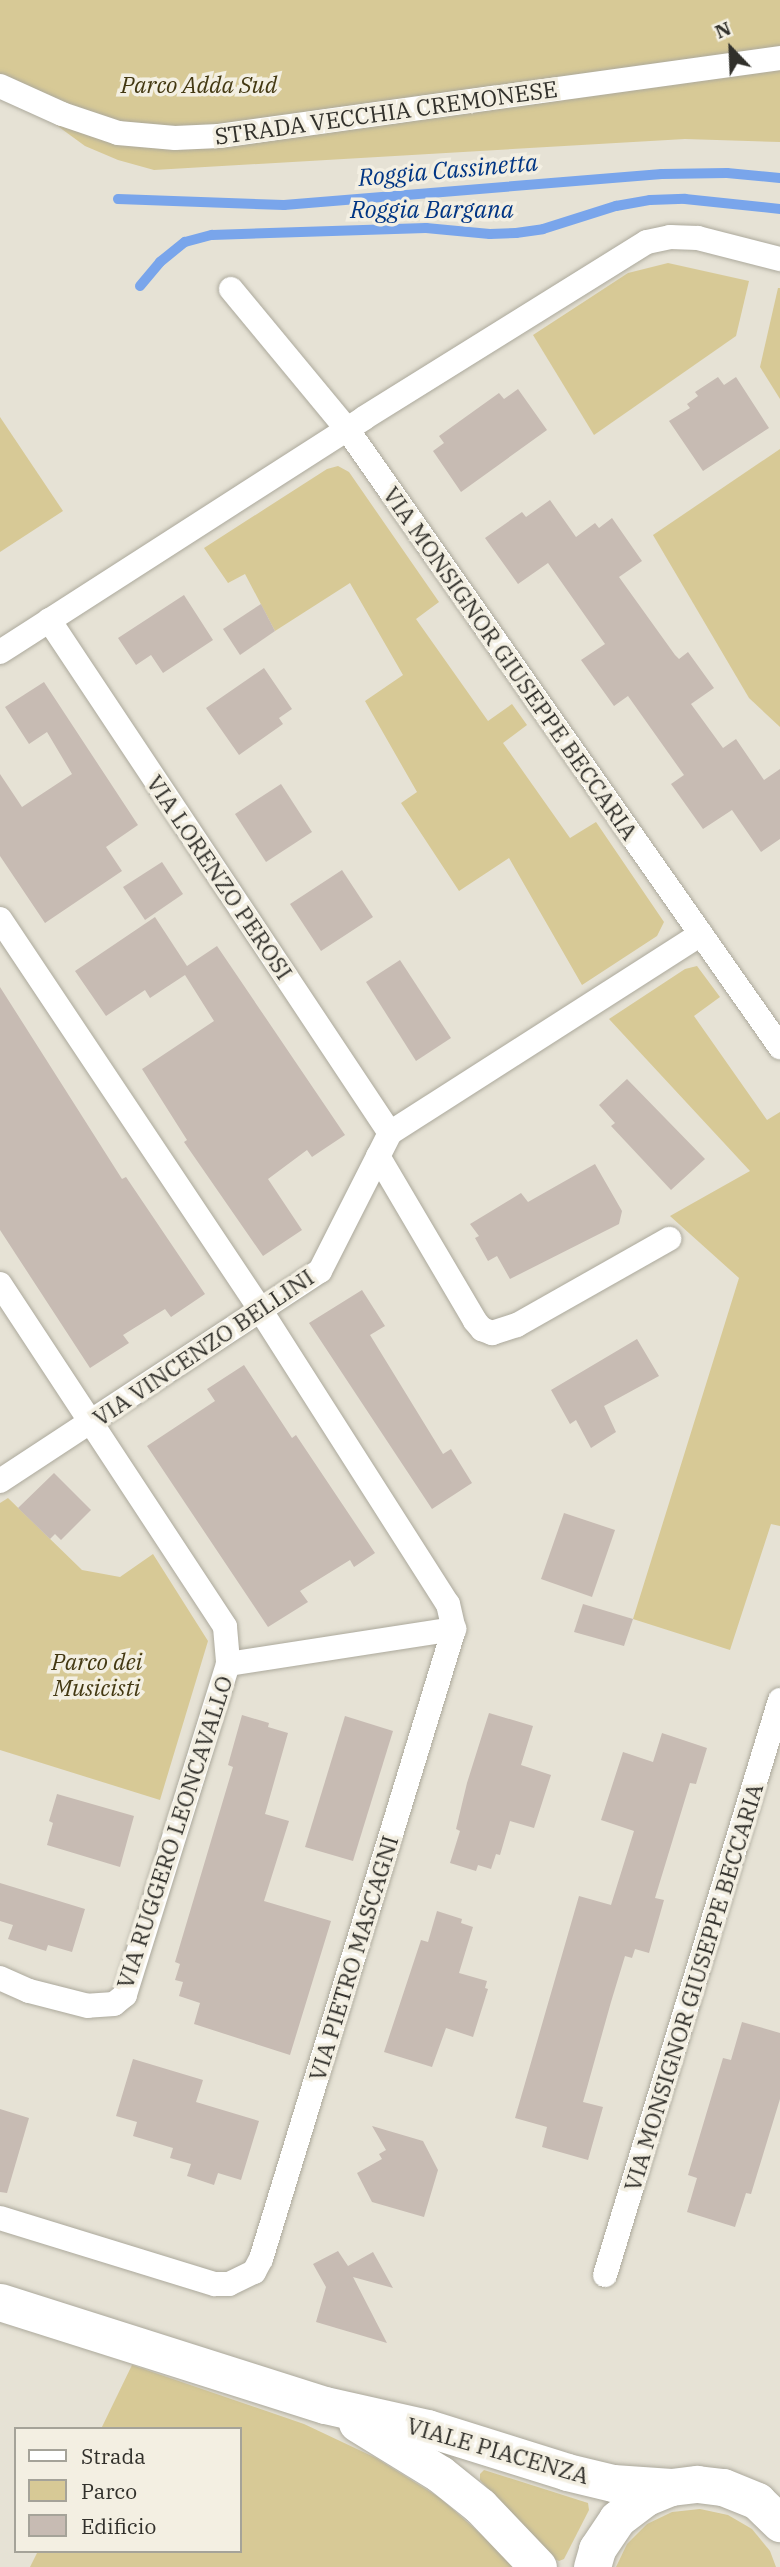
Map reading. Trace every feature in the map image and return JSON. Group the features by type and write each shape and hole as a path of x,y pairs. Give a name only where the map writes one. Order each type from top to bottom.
{"street":[{"name":"STRADA VECCHIA CREMONESE","path":"0,86 62,114 118,133 175,138 233,134 780,58"},
{"path":"0,652 347,429 647,242 670,237 698,238 780,259"},
{"name":"VIA MONSIGNOR GIUSEPPE BECCARIA","path":"231,289 347,429 780,1047"},
{"name":"VIA LORENZO PEROSI","path":"50,620 390,1133"},
{"path":"0,919 261,1311 448,1604 454,1629 228,1664 225,1627 0,1284"},
{"name":"VIA VINCENZO BELLINI","path":"0,1481 320,1271 390,1133 701,934"},
{"path":"378,1156 475,1321 482,1329 492,1333 517,1325 669,1239"},
{"name":"VIA PIETRO MASCAGNI","path":"0,2218 215,2284 242,2280 254,2272 261,2259 454,1629"},
{"name":"VIA RUGGERO LEONCAVALLO","path":"0,1978 29,1991 88,2006 114,2004 125,1995 228,1664"},
{"name":"VIA MONSIGNOR GIUSEPPE BECCARIA","path":"606,2275 780,1700"},
{"name":"VIALE PIACENZA","path":"0,2302 326,2405 427,2428 568,2472 613,2483 671,2487"},
{"name":"VIALE PIACENZA","path":"326,2405 440,2474 481,2506 538,2567"},
{"path":"592,2567 597,2549 617,2519 646,2497 671,2487 697,2484 723,2487 757,2501 780,2523"}],"green space":[{"name":"Parco Adda Sud","path":"0,0 780,0 780,142 685,139 154,170 118,160 85,146 0,84"},
{"path":"668,263 749,281 736,336 594,435 533,335 628,273"},
{"path":"780,288 780,399 760,367"},
{"path":"0,417 63,511 0,552"},
{"path":"780,449 780,727 749,698 653,535"},
{"path":"338,466 349,472 439,602 416,619 488,721 512,704 527,725 503,743 570,838 596,822 664,922 657,936 582,985 509,858 459,891 401,803 417,792 365,701 403,675 350,583 275,631 245,574 228,583 204,548 327,469"},
{"path":"697,966 720,997 694,1016 767,1120 780,1112 780,1526 771,1524 730,1650 633,1619 739,1278 670,1216 750,1171 609,1019 685,969"},
{"name":"Parco dei Musicisti","path":"8,1498 82,1570 120,1577 153,1554 208,1641 160,1800 0,1750 0,1503"},
{"path":"132,2365 304,2424 376,2458 440,2498 491,2543 513,2567 30,2567 37,2553 242,2553 242,2427 102,2427"},
{"path":"484,2470 588,2503 589,2510 564,2559 559,2561 553,2558 480,2480 480,2474"},
{"path":"700,2509 728,2515 752,2529 770,2551 776,2567 616,2567 627,2544 647,2524 672,2512"}],"building":[{"path":"718,377 724,385 736,377 769,428 703,471 669,421 690,408 687,404 698,396 695,392"},
{"path":"518,389 547,430 461,492 433,451 444,443 439,436 499,393 504,399"},
{"path":"550,500 576,537 595,523 599,528 612,518 642,561 619,577 675,655 679,659 688,652 714,688 691,704 723,748 736,739 764,780 780,769 780,839 761,852 732,810 703,829 671,784 684,775 628,696 614,706 581,660 605,644 548,563 518,584 485,538 522,512 526,517"},
{"path":"184,595 213,640 163,673 151,655 136,665 118,638"},
{"path":"261,604 275,631 240,655 223,629"},
{"path":"264,668 292,709 279,718 283,724 239,755 206,708"},
{"path":"44,682 138,825 106,847 122,871 45,923 0,856 0,774 22,807 72,774 47,732 29,744 5,707"},
{"path":"281,784 312,832 266,862 235,814"},
{"path":"162,862 183,894 145,920 123,887"},
{"path":"342,870 373,917 321,951 290,904"},
{"path":"155,917 187,966 217,946 345,1135 312,1157 307,1150 268,1179 302,1230 263,1256 184,1142 187,1140 142,1069 214,1021 185,975 150,998 145,990 106,1016 75,971"},
{"path":"400,960 451,1038 416,1061 366,982"},
{"path":"0,987 122,1179 126,1177 205,1294 171,1317 165,1309 123,1335 129,1343 90,1368 0,1230"},
{"path":"627,1079 705,1159 671,1190 611,1126 615,1123 599,1105"},
{"path":"595,1164 622,1211 619,1224 510,1279 497,1256 488,1261 475,1238 479,1236 470,1224 521,1193 528,1202"},
{"path":"362,1290 385,1326 370,1335 443,1454 451,1449 472,1483 432,1509 309,1323"},
{"path":"637,1339 659,1376 604,1406 616,1432 591,1448 576,1420 570,1424 551,1390"},
{"path":"244,1365 292,1438 296,1435 375,1553 354,1567 350,1560 300,1591 308,1602 268,1627 147,1446 215,1401 207,1389"},
{"path":"54,1473 91,1510 61,1540 55,1534 50,1539 18,1508"},
{"path":"564,1513 615,1530 592,1597 541,1579"},
{"path":"583,1604 633,1619 624,1646 574,1632"},
{"path":"489,1713 533,1726 521,1765 551,1775 534,1828 510,1821 500,1855 496,1854 491,1869 478,1865 476,1871 450,1863 460,1831 456,1829 467,1783"},
{"path":"242,1715 269,1723 268,1727 288,1733 265,1814 289,1821 264,1901 331,1921 290,2055 194,2024 200,2003 179,1996 183,1982 175,1980 180,1964 175,1962 233,1767 228,1765"},
{"path":"345,1716 393,1731 353,1861 305,1847"},
{"path":"662,1733 707,1748 696,1784 690,1783 655,1898 664,1900 649,1953 635,1949 632,1958 625,1956 611,2002 583,2102 603,2107 588,2160 542,2147 547,2127 515,2118 579,1896 611,1905 634,1831 601,1820 623,1752 653,1762"},
{"path":"57,1794 134,1816 120,1867 47,1845 53,1823 49,1821"},
{"path":"0,1883 85,1909 72,1952 48,1945 46,1951 8,1939 13,1925 0,1921"},
{"path":"437,1911 462,1919 461,1923 473,1927 459,1973 487,1981 485,1988 488,1989 473,2037 446,2028 432,2067 384,2052 421,1940 428,1942"},
{"path":"742,2022 780,2033 780,2099 751,2194 746,2193 735,2227 687,2212 697,2178 688,2175 723,2058 731,2060"},
{"path":"133,2059 203,2080 196,2102 259,2121 241,2180 218,2173 214,2185 187,2176 191,2164 170,2158 173,2148 133,2136 137,2122 116,2116"},
{"path":"0,2109 29,2118 7,2193 0,2192"},
{"path":"372,2126 423,2141 438,2170 424,2217 372,2202 357,2173 382,2159 379,2154 386,2150"},
{"path":"338,2251 348,2266 373,2252 393,2288 353,2277 387,2343 316,2322 326,2287 313,2264"}],"waterway":[{"name":"Roggia Cassinetta","path":"118,199 284,205 662,174 727,173 780,178"},
{"name":"Roggia Bargana","path":"140,286 160,262 185,242 212,235 426,228 490,234 516,233 543,229 616,206 650,200 685,199 780,209"}]}
